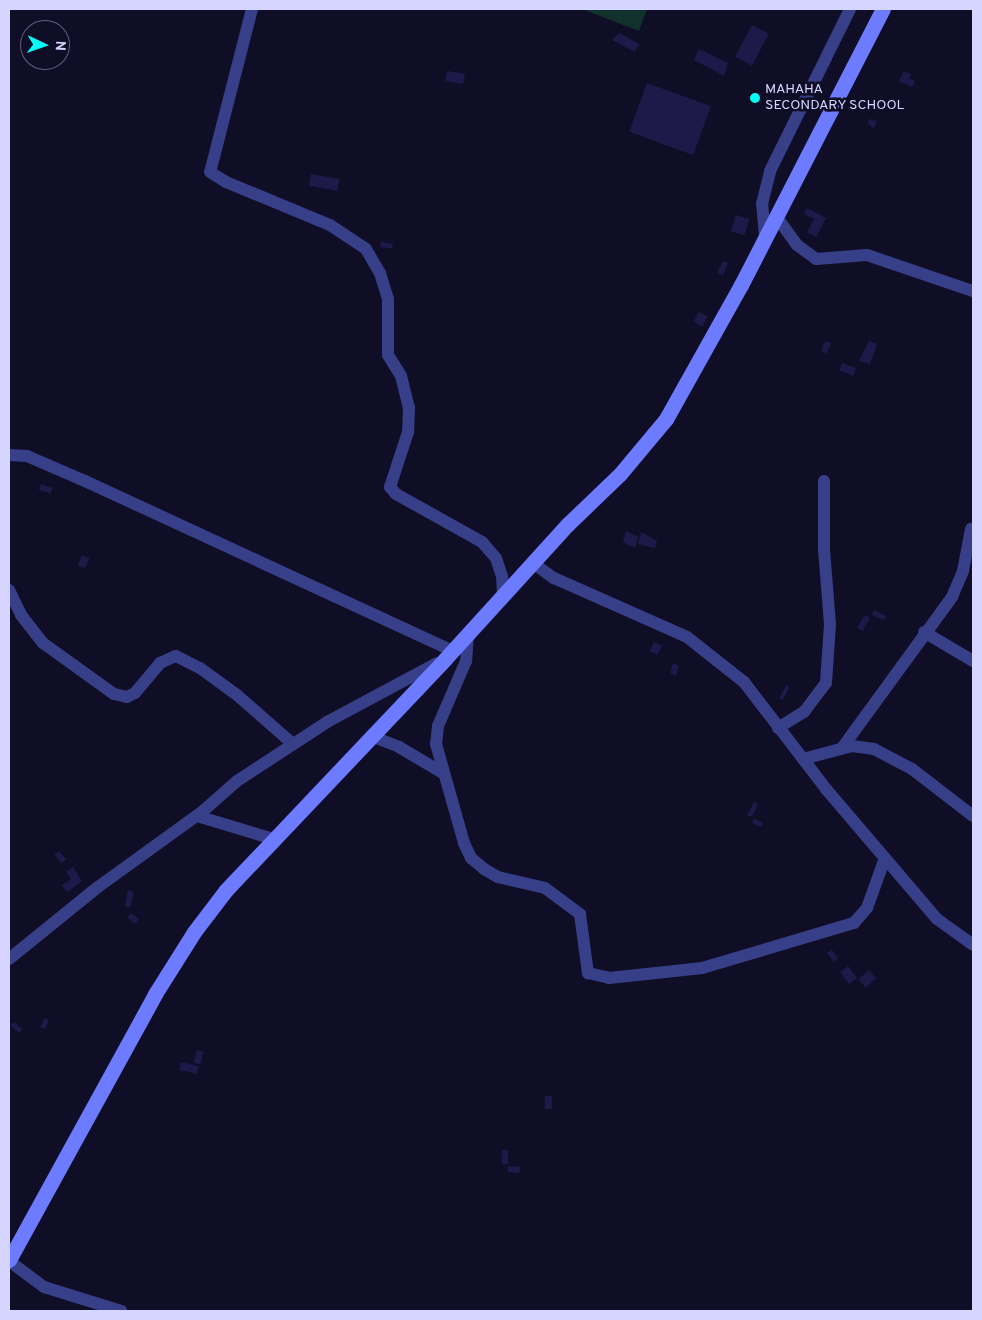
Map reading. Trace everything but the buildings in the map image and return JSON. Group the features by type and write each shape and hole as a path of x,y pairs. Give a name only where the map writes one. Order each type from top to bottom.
{"main road":[{"path":"9,1261 104,1085 189,940 226,890 449,655 533,563 620,474 666,419 776,216 883,9"}],"street":[{"path":"252,9 210,172 226,182 330,225 366,249 380,273 388,299 388,356 407,389 410,412 408,432 390,487 396,494 482,542 496,558 502,576 503,596"},
{"path":"765,236 762,204 770,171 850,9"},
{"path":"776,216 797,245 816,259 866,255 973,291"},
{"path":"9,455 26,456 85,481 449,655"},
{"path":"778,728 804,712 826,683 830,624 824,549 824,481"},
{"path":"842,748 866,710 905,664 924,632 952,596 963,571 971,529"},
{"path":"533,563 554,578 687,637 744,682 803,759 937,919 973,945"},
{"path":"9,590 22,615 44,643 114,694 127,697 135,693 160,664 176,656 200,668 237,695 293,744"},
{"path":"924,632 973,661"},
{"path":"468,634 466,661 438,726 436,744 443,772 471,858 498,877 545,888 580,914 584,926 587,971 601,978 674,972 723,964 854,923 867,908 885,858"},
{"path":"9,959 98,887 197,816 237,781 327,722 449,655"},
{"path":"371,736 399,747 443,772"},
{"path":"803,759 842,748 874,749 890,756 973,816"},
{"path":"197,816 273,839"},
{"path":"9,1261 44,1287 121,1311"}],"green space":[{"path":"582,9 647,9 639,31"}],"place":[{"name":"MAHAHA SECONDARY SCHOOL","path":"755,98"}]}
